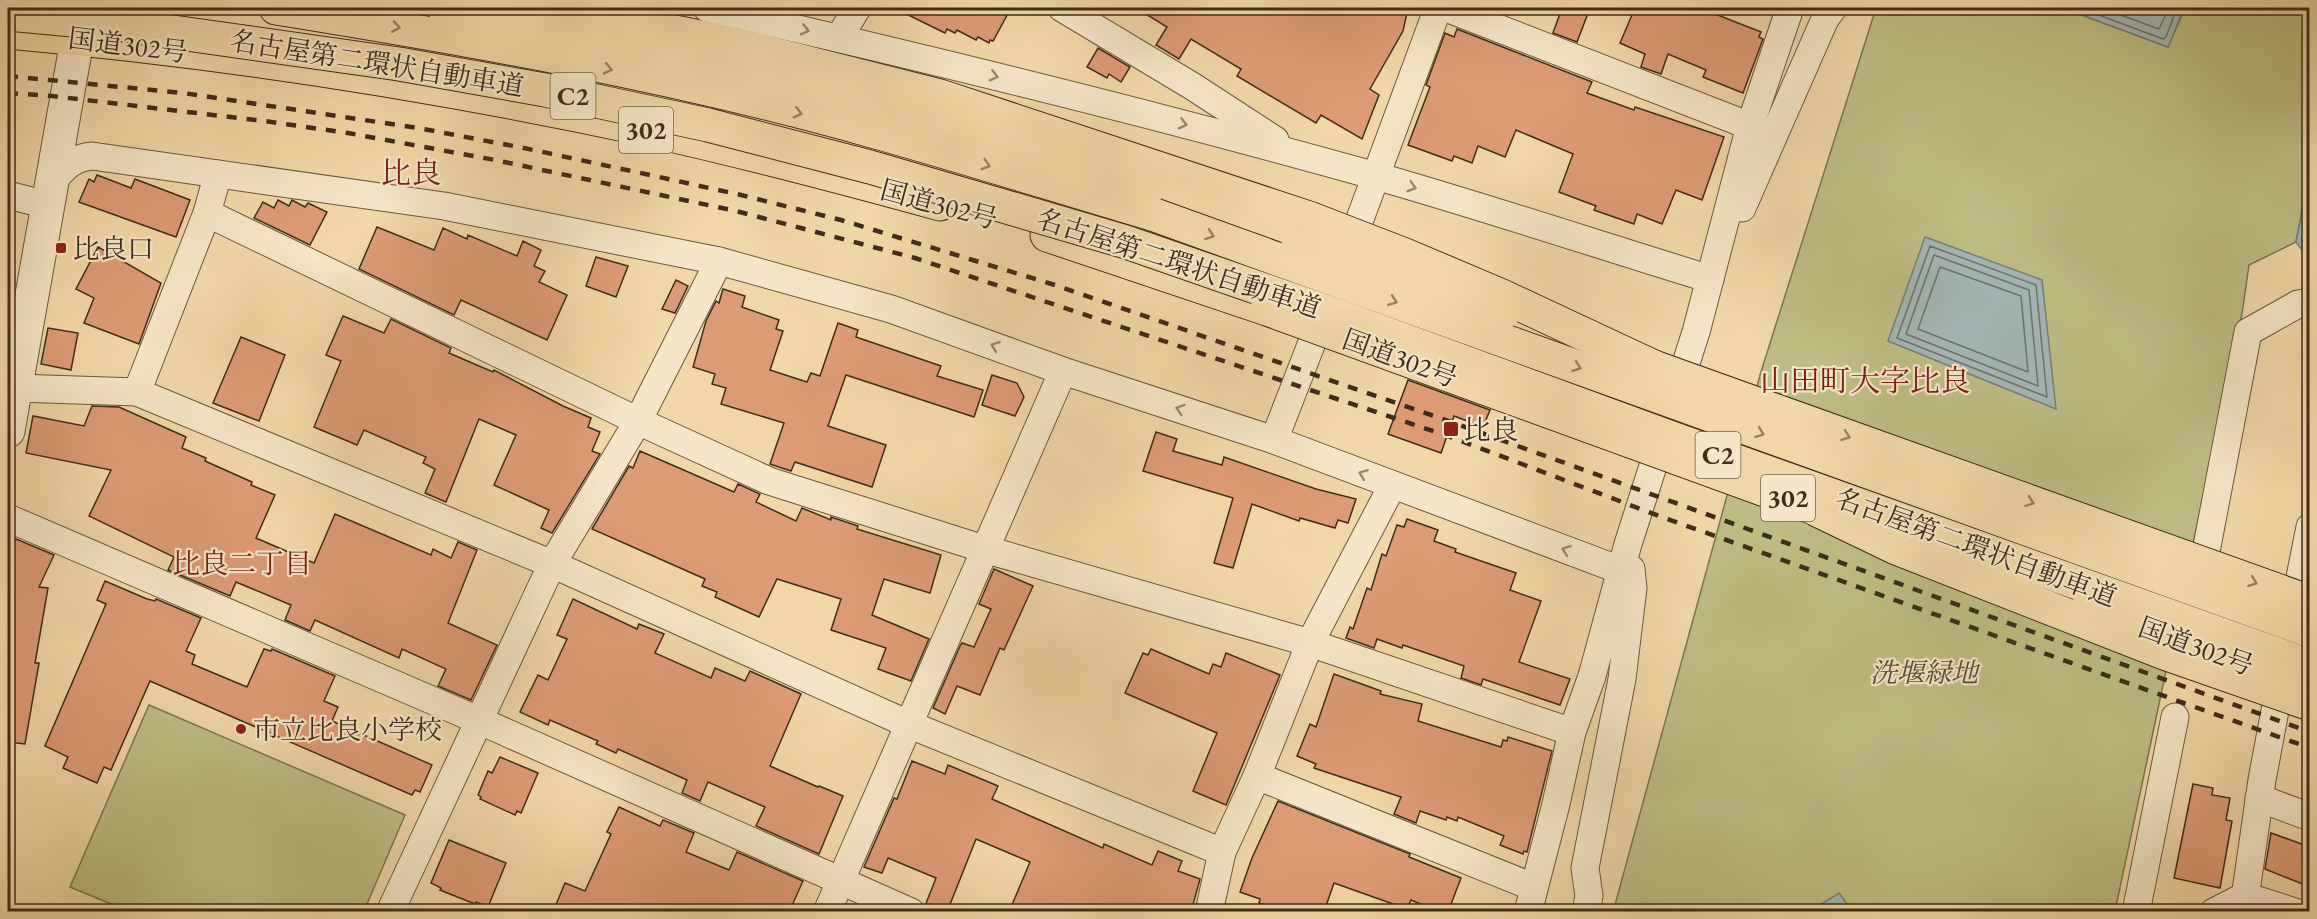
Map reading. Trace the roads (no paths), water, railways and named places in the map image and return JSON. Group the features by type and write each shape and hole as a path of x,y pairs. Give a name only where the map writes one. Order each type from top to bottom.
{"highway":[{"name":"名古屋第二環状自動車道","path":"276,8 425,32 562,59 737,98 871,131 1155,215 2310,631"},
{"path":"444,8 652,46 894,103 1021,141 1152,185 1405,255 1502,296 1654,367 2310,602"},
{"path":"554,8 719,40 940,96 1048,130 1303,228"},
{"name":"名古屋第二環状自動車道","path":"8,14 116,24 399,64 545,90 708,125 870,167 1126,242 1339,316 1669,437 2310,666"},
{"name":"国道302号","path":"8,32 80,23 236,57 378,78 514,103 771,159 998,219 1267,309 2310,687"},
{"path":"1669,437 1896,548 2164,653 2310,704"}],"street":[{"path":"707,8 839,38 1205,129 1377,177 1710,279"},
{"path":"839,38 857,8"},
{"path":"1062,8 1192,86 1296,154"},
{"path":"1274,440 1377,177 1438,8"},
{"path":"1446,8 1750,126"},
{"path":"1257,776 1531,899 1572,732 1601,646 1620,570 1703,307 1750,126 1790,8"},
{"path":"1703,307 1752,186 1825,19 1833,8"},
{"path":"8,431 80,23"},
{"path":"49,194 65,166 82,157 92,156 444,206 719,261 891,309 1063,371 1274,440 1620,570"},
{"path":"137,392 207,213 218,174"},
{"path":"8,195 49,194"},
{"path":"207,213 769,482 984,549 1310,643 1572,732"},
{"path":"390,912 552,564 638,421 719,261"},
{"path":"2199,587 2248,332 2298,304 2310,302"},
{"path":"827,912 1063,371"},
{"path":"16,388 137,392 552,564 908,724 1222,852"},
{"path":"1209,912 1222,852 1257,776 1310,643 1392,486"},
{"path":"8,518 478,720 910,912"},
{"path":"2244,904 2259,798 2310,527"},
{"path":"1586,912 1589,896 1585,868 1622,679 1634,588 1628,544"},
{"path":"2136,912 2175,717"},
{"path":"2259,798 2310,817"},
{"path":"2214,912 2244,904 2295,912"}],"water":[{"path":"2063,8 2184,8 2168,47"},
{"path":"2309,174 2310,256 2306,256 2296,242"},
{"path":"1925,237 2042,280 2056,409 1888,341"},
{"path":"1839,893 1852,911 1810,911"}],"railway":[{"path":"8,76 183,93 418,128 650,175 841,220 1055,285 1454,423 2310,732"},
{"path":"8,93 52,96 348,133 495,160 736,211 915,258 1448,436 1659,516 2310,748"}],"place":[{"name":"比良口","path":"61,248"},
{"name":"比良","path":"1451,429"},
{"name":"市立比良小学校","path":"241,729"}],"district":[{"name":"比良","path":"411,172"},
{"name":"山田町大字比良","path":"1865,380"},
{"name":"比良二丁目","path":"242,563"}],"park label":[{"name":"洗堰緑地","path":"1924,672"}]}
